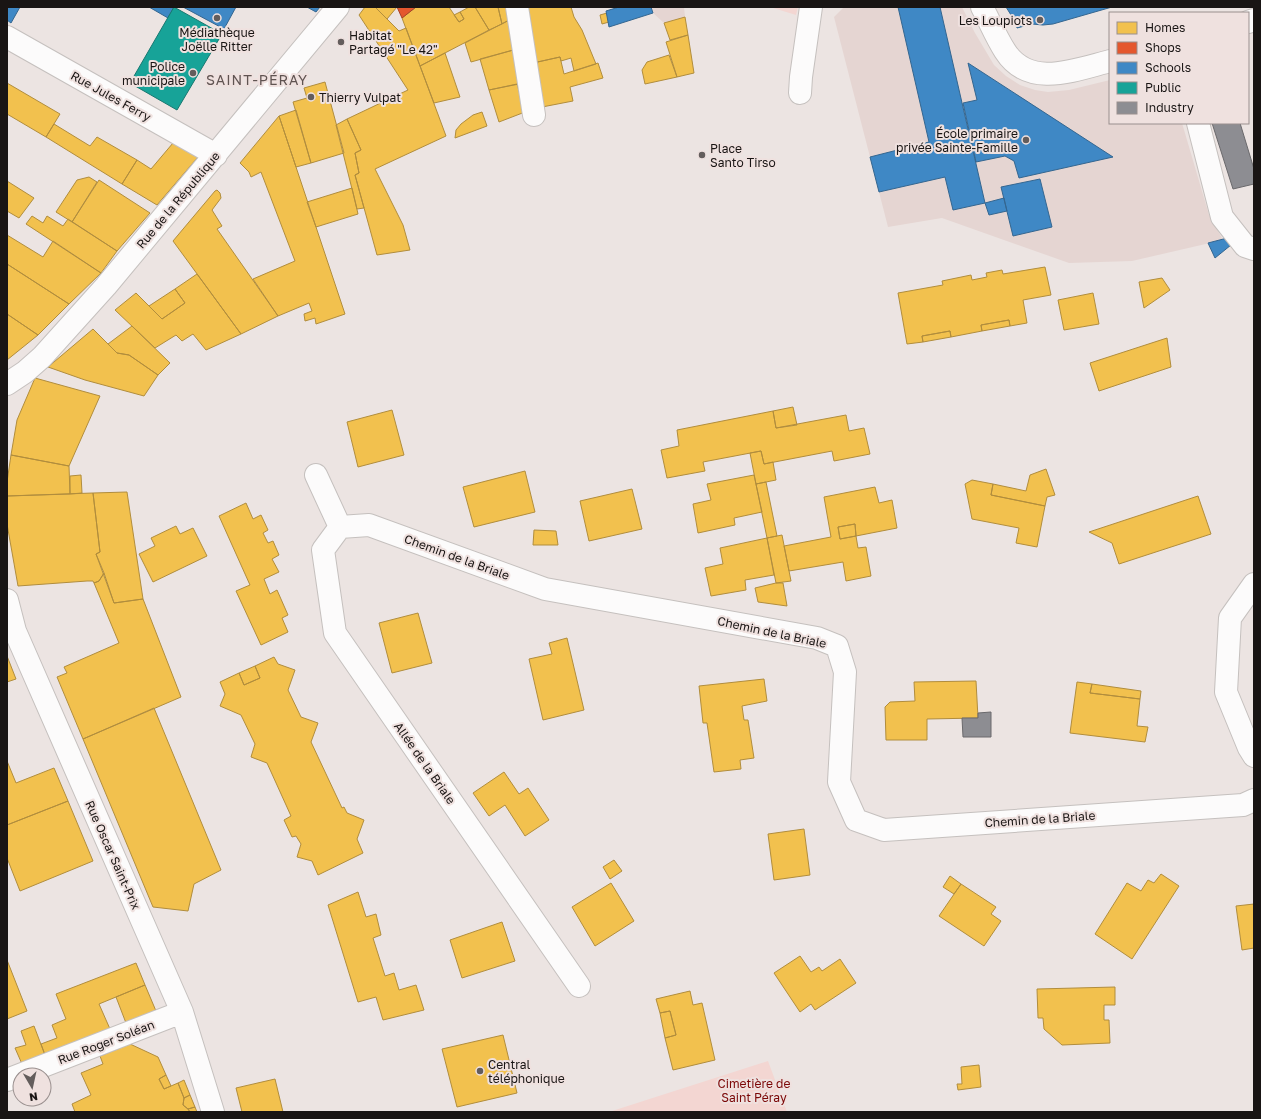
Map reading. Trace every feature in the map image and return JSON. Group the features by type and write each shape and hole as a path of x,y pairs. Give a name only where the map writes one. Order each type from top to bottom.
{"street":[{"name":"Rue de la République","path":"7,384 26,372 42,357 106,286 338,7"},
{"path":"517,7 534,115"},
{"path":"800,92 800,78 812,7"},
{"path":"982,7 1006,52 1015,62 1029,71 1051,74 1073,71 1109,61"},
{"name":"Rue Jules Ferry","path":"7,37 216,155"},
{"path":"1198,124 1222,217 1245,246 1254,249"},
{"path":"316,475 340,527"},
{"name":"Chemin de la Briale","path":"340,527 369,525 545,589 817,638 837,646 845,672 839,782 856,820 884,830 1244,805 1254,800"},
{"name":"Allée de la Briale","path":"340,527 323,550 335,633 579,986"},
{"path":"1254,584 1230,618 1226,692 1249,748 1254,756"},
{"name":"Rue Oscar Saint-Prix","path":"7,600 16,631 182,1012 213,1112"},
{"name":"Rue Roger Soléan","path":"7,1080 182,1012"}],"shaded area":[{"path":"651,7 684,7 685,17 664,23 653,13"},
{"name":"École primaire privée Sainte-Famille","path":"844,7 962,7 994,65 1006,76 1020,85 1035,90 1048,92 1069,90 1109,80 1109,124 1182,124 1209,215 1223,240 1132,261 1069,263 942,218 888,227 834,17"}],"green space":[{"path":"770,7 798,7 796,15"},
{"name":"Cimetière de Saint Péray","path":"768,1061 787,1112 609,1112"}],"building: Homes":[{"path":"365,7 375,7 399,31 406,28 446,136 375,169 403,225 410,250 377,255 355,175 359,173 355,153 361,150 347,119 408,90 359,15"},
{"path":"375,7 397,7 387,19"},
{"path":"416,7 449,7 459,22 464,19 460,12 469,7 475,7 489,30 420,66 402,18"},
{"path":"475,7 498,7 502,24 489,30"},
{"path":"498,7 509,7 511,19 502,24"},
{"path":"522,7 571,7 574,17 582,30 596,64 574,71 571,58 561,61 560,57 533,63"},
{"path":"460,12 464,19 459,22 454,15"},
{"path":"607,13 609,22 602,24 600,15"},
{"path":"685,17 688,35 670,40 664,23"},
{"path":"511,19 517,49 471,62 465,43"},
{"path":"688,35 694,73 677,77 666,42"},
{"path":"517,49 524,83 489,90 480,59"},
{"path":"445,53 460,97 434,103 420,66"},
{"path":"669,55 677,77 645,84 642,70 647,62"},
{"path":"560,57 564,74 598,63 603,78 570,87 573,101 542,107 533,63"},
{"path":"325,82 344,153 311,163 293,102 307,98 304,88"},
{"path":"7,83 60,114 46,137 7,114"},
{"path":"517,84 525,112 499,122 489,90"},
{"path":"296,110 311,163 296,167 279,116"},
{"path":"482,112 487,126 455,138 456,130 461,124 473,115"},
{"path":"279,116 345,314 316,324 315,318 305,321 304,314 312,311 309,303 278,316 253,279 295,261 261,172 251,177 249,172 240,163"},
{"path":"347,119 361,150 355,153 359,173 355,175 364,208 357,209 336,125"},
{"path":"54,124 90,146 97,137 137,160 122,184 46,137"},
{"path":"173,143 198,157 157,205 122,184 137,160 151,169"},
{"path":"89,177 97,182 72,222 56,212 77,180"},
{"path":"99,180 150,213 117,251 72,222"},
{"path":"7,181 34,198 19,218 7,211"},
{"path":"352,188 358,214 316,227 307,202"},
{"path":"217,190 220,193 221,198 212,210 222,226 217,229 278,316 241,334 173,241"},
{"path":"32,216 43,223 47,216 63,226 68,219 117,251 101,273 26,224"},
{"path":"7,235 43,257 53,241 101,273 69,304 7,264"},
{"path":"7,264 69,304 38,335 7,314"},
{"path":"1045,267 1051,295 1023,300 1027,323 1010,326 1009,320 981,325 982,331 951,337 950,331 922,336 923,342 907,344 898,293 943,285 942,281 971,275 972,280 987,277 986,273 1002,270 1003,274"},
{"path":"197,274 241,334 206,350 193,334 182,341 176,335 155,348 115,310 136,293 162,319 185,303 175,289"},
{"path":"1162,278 1170,290 1144,308 1139,282"},
{"path":"175,289 185,303 162,319 149,306"},
{"path":"1093,293 1099,324 1064,330 1058,300"},
{"path":"7,314 38,335 7,360"},
{"path":"1009,320 1010,326 982,331 981,325"},
{"path":"132,326 170,363 158,375 129,355 117,353 108,344"},
{"path":"93,329 117,353 129,355 158,375 144,396 85,380 48,367"},
{"path":"950,331 951,337 923,342 922,336"},
{"path":"1167,338 1171,367 1099,391 1090,363"},
{"path":"35,378 100,396 69,466 11,455 17,420"},
{"path":"793,407 797,425 776,428 773,411"},
{"path":"392,410 404,455 358,467 347,422"},
{"path":"773,411 776,428 846,415 849,431 864,428 870,454 834,461 832,451 764,464 761,451 703,462 705,471 667,478 661,450 679,446 677,430"},
{"path":"761,451 764,464 773,462 776,480 756,484 750,453"},
{"path":"11,455 69,466 70,494 7,496 7,482"},
{"path":"1046,469 1055,495 1047,497 1045,506 991,495 993,484 1026,491 1030,475"},
{"path":"525,471 535,512 474,527 463,487"},
{"path":"81,475 82,493 70,494 70,476"},
{"path":"754,475 762,512 734,518 735,525 698,533 693,504 711,500 707,484"},
{"path":"972,480 993,484 991,495 1045,506 1037,547 1016,543 1019,528 972,519 965,484"},
{"path":"766,482 777,536 767,538 756,484"},
{"path":"875,487 879,503 892,500 897,528 856,536 858,548 866,547 871,576 846,581 843,562 789,571 784,546 831,537 824,497","holes":["855,524 856,536 840,539 838,527"]},
{"path":"632,489 642,529 589,541 580,501"},
{"path":"127,492 143,599 114,603 96,554 100,552 93,493"},
{"path":"93,493 100,552 96,554 104,573 99,581 94,583 93,581 87,581 18,586 7,524 7,496"},
{"path":"1198,496 1211,534 1119,564 1112,543 1089,532"},
{"path":"246,503 253,519 261,515 268,530 263,533 268,543 273,541 279,555 272,559 279,572 264,579 270,594 277,590 288,615 282,618 288,632 261,645 236,591 250,585 219,516"},
{"path":"855,524 856,536 840,539 838,527"},
{"path":"176,526 180,534 193,528 207,556 153,582 139,554 155,546 151,538"},
{"path":"534,530 556,531 558,545 533,545"},
{"path":"782,535 791,581 776,583 767,538"},
{"path":"767,538 774,575 745,580 746,590 711,596 705,568 723,564 720,548"},
{"path":"104,573 114,603 143,599 181,697 83,739 57,677 67,673 64,667 119,643 94,583 99,581"},
{"path":"776,583 783,583 787,606 758,602 755,588"},
{"path":"418,613 432,663 392,673 379,623"},
{"path":"567,638 584,710 543,720 529,659 552,654 549,643"},
{"path":"7,656 16,679 7,682"},
{"path":"274,657 278,664 295,670 288,690 301,717 318,723 311,742 342,808 344,807 347,813 364,820 357,839 363,853 318,875 312,861 297,857 301,844 296,836 292,837 284,820 291,816 267,763 251,757 255,744 241,715 220,706 225,694 220,682 239,673 244,685 260,678 255,666"},
{"path":"255,666 260,678 244,685 239,673"},
{"path":"764,679 767,701 742,706 744,720 748,720 754,758 740,760 741,769 714,772 707,723 703,723 699,686"},
{"path":"976,681 978,718 927,719 927,740 886,740 885,707 890,702 915,701 914,682"},
{"path":"1077,682 1092,684 1090,693 1140,699 1137,726 1148,727 1145,742 1070,733"},
{"path":"1092,684 1141,691 1140,699 1090,693"},
{"path":"154,708 221,870 194,884 188,911 153,907 83,739"},
{"path":"7,761 16,783 54,768 68,801 7,825"},
{"path":"504,772 519,794 528,788 549,820 525,836 505,805 489,816 473,793"},
{"path":"68,801 93,861 20,891 7,858 7,825"},
{"path":"804,829 810,875 774,880 768,834"},
{"path":"614,860 622,871 610,879 603,867"},
{"path":"1161,874 1179,886 1132,959 1095,934 1127,883 1141,891 1148,880 1154,883"},
{"path":"950,876 961,884 954,894 943,887"},
{"path":"611,883 634,921 595,946 572,907"},
{"path":"961,884 996,907 991,914 1001,921 984,946 939,916"},
{"path":"358,892 366,917 376,914 381,935 373,938 385,976 394,973 399,990 416,985 424,1010 383,1020 376,997 358,1002 328,905"},
{"path":"1254,904 1254,948 1242,950 1236,906"},
{"path":"502,922 515,961 462,978 450,940"},
{"path":"800,956 811,972 819,967 822,971 840,959 856,983 815,1010 811,1004 800,1012 774,973"},
{"path":"7,960 27,1011 7,1019"},
{"path":"136,963 145,985 99,1004 110,1029 45,1055 41,1044 57,1038 52,1025 66,1019 56,994"},
{"path":"145,985 156,1011 126,1023 116,997"},
{"path":"1115,987 1115,1005 1104,1005 1104,1020 1109,1020 1110,1043 1062,1045 1044,1029 1043,1018 1038,1018 1037,989"},
{"path":"690,991 693,1005 702,1003 715,1060 673,1070 665,1038 676,1035 670,1011 660,1013 656,999"},
{"path":"670,1011 676,1035 665,1038 660,1013"},
{"path":"34,1026 45,1055 22,1064 15,1048 26,1045 21,1031"},
{"name":"Central téléphonique","path":"503,1035 517,1093 457,1107 442,1049"},
{"path":"130,1044 158,1057 166,1075 159,1079 164,1089 178,1083 184,1098 183,1105 190,1112 75,1112 72,1104 91,1095 81,1073 103,1064 100,1056"},
{"path":"979,1065 981,1087 958,1090 957,1084 962,1084 961,1067"},
{"path":"166,1075 171,1086 164,1089 159,1079"},
{"path":"275,1079 283,1112 242,1112 236,1088"},
{"path":"184,1080 190,1095 184,1098 178,1083"},
{"path":"190,1095 195,1107 188,1109 183,1105 184,1098"},
{"path":"195,1107 197,1112 190,1112 188,1109"}],"building: Shops":[{"path":"397,7 416,7 402,18"}],"building: Schools":[{"path":"7,7 20,7 11,23 7,20"},
{"name":"Médiathèque Joëlle Ritter","path":"149,7 174,7 168,18"},
{"name":"Médiathèque Joëlle Ritter","path":"183,7 236,7 224,29"},
{"path":"307,7 320,7 316,12"},
{"path":"619,7 651,7 653,13 609,27 606,11"},
{"path":"898,7 940,7 985,203 953,210 945,177 879,192 870,157 929,142"},
{"name":"Les Loupiots","path":"1006,7 1112,7 1053,24 1032,24 1017,28 1015,17 1011,15"},
{"path":"968,63 1113,157 1019,178 1014,161 1005,156 976,162 963,103 977,100"},
{"path":"1040,179 1052,227 1013,236 1001,187"},
{"path":"1004,198 1007,211 989,215 985,203"},
{"path":"1231,237 1231,245 1215,258 1208,243"}],"building: Public":[{"path":"174,7 222,34 177,110 130,83"}],"building: Industry":[{"path":"1212,124 1240,124 1254,169 1254,184 1233,189"},
{"path":"991,712 991,737 963,737 962,718 978,718 978,713"}],"place":[{"name":"Médiathèque Joëlle Ritter","path":"217,18"},
{"name":"Les Loupiots","path":"1040,20"},
{"name":"Habitat Partagé \"Le 42\"","path":"341,42"},
{"name":"Police municipale","path":"193,73"},
{"name":"Thierry Vulpat","path":"311,97"},
{"name":"École primaire privée Sainte-Famille","path":"1026,140"},
{"name":"Place Santo Tirso","path":"702,155"},
{"name":"Central téléphonique","path":"480,1071"}],"district":[{"name":"SAINT-PÉRAY","path":"257,79"}]}
